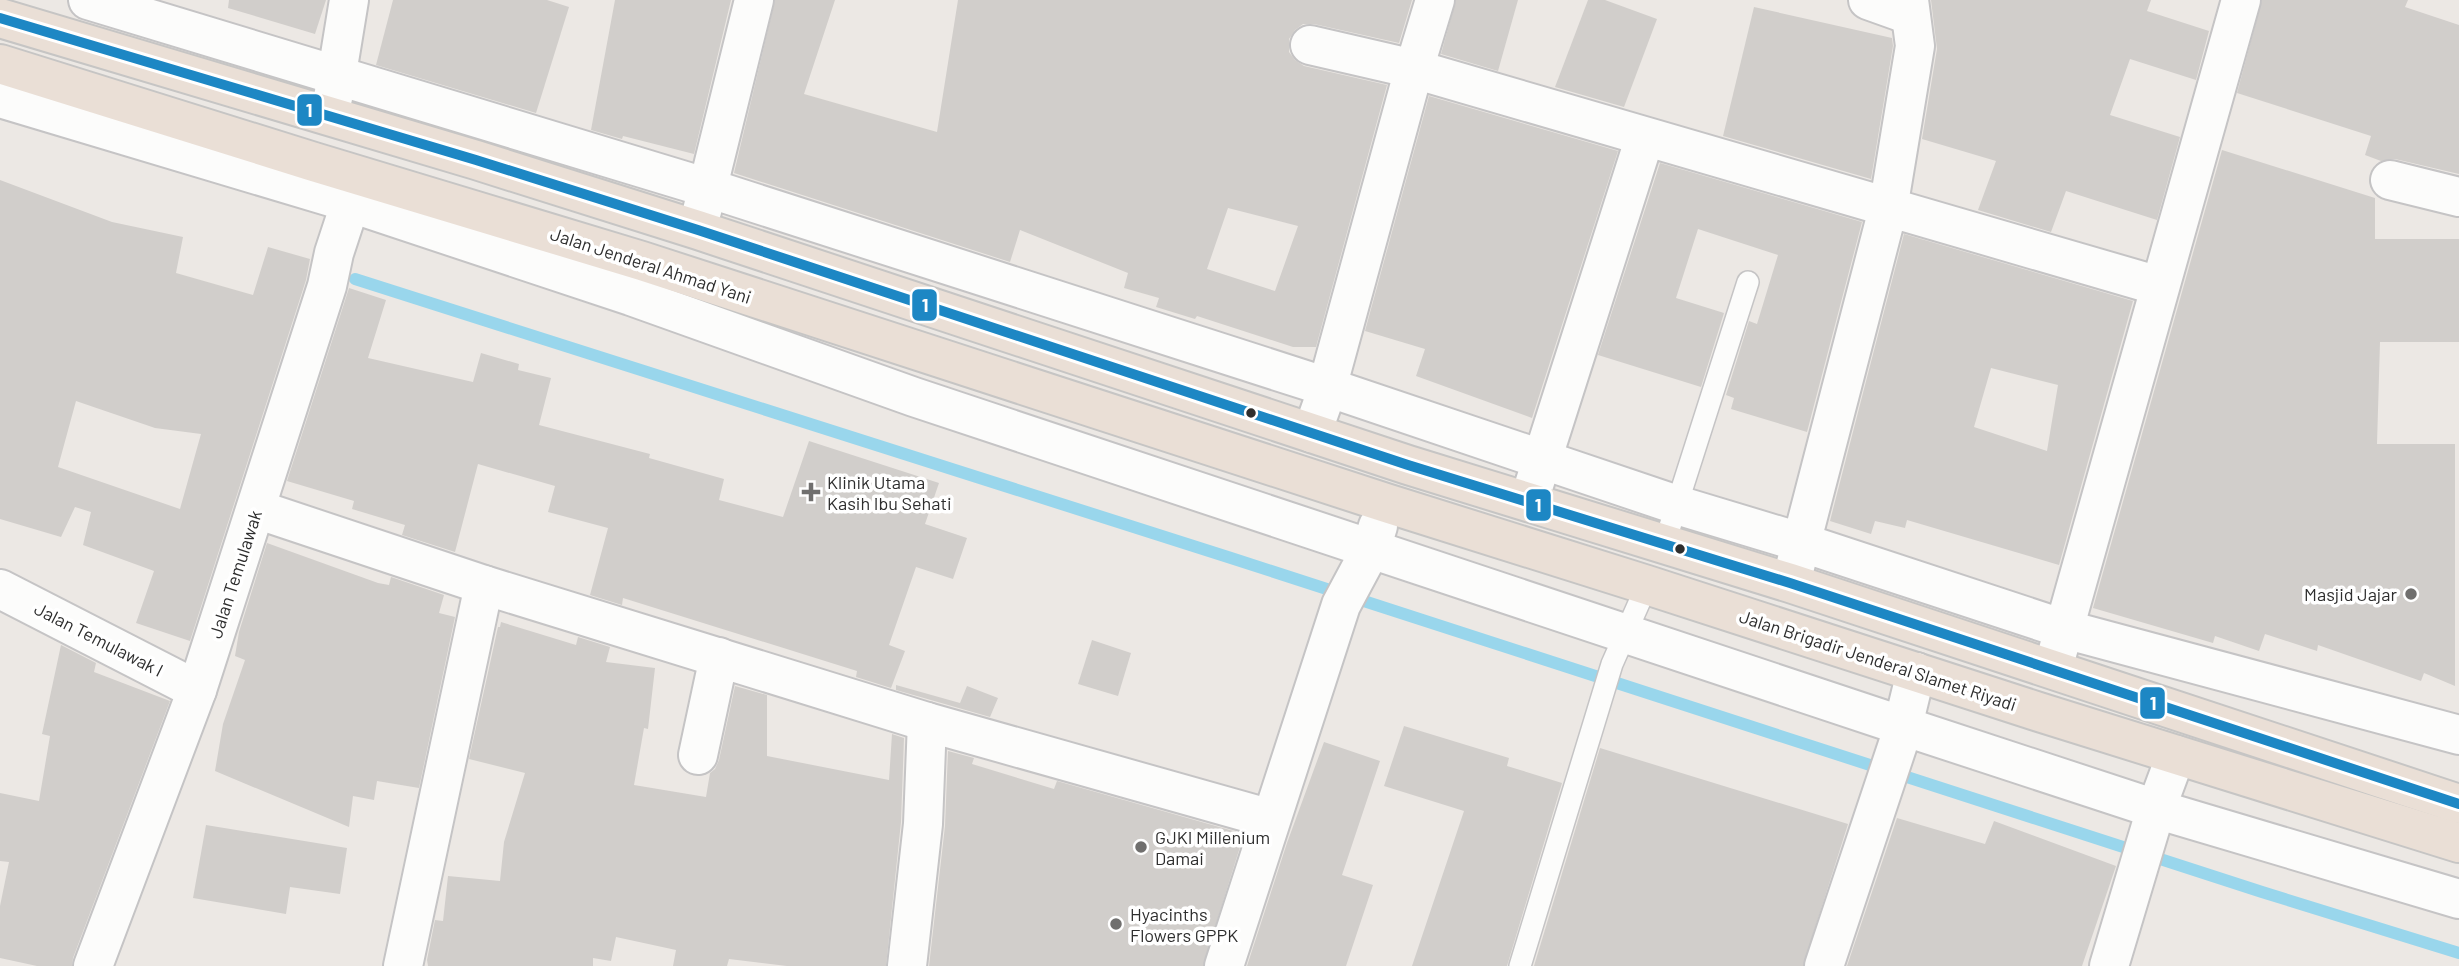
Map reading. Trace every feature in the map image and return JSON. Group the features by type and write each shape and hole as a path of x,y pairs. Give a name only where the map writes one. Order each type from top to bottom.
{"highway":[{"path":"0,18 330,116 698,230 1312,433 1528,503 1790,583 2452,799"},
{"name":"Jalan Jenderal Ahmad Yani","path":"0,64 160,130 637,278 846,327 1298,475"},
{"name":"Jalan Brigadir Jenderal Slamet Riyadi","path":"1298,475 2459,843"}],"street":[{"path":"88,0 708,188 1327,387 1676,505 1803,543 2064,629 2459,735"},
{"path":"330,116 349,0"},
{"path":"698,230 754,0"},
{"path":"1312,433 1435,0"},
{"path":"1790,583 1803,543 1888,209 1914,46 1909,8 1868,0"},
{"path":"2052,670 2241,0"},
{"path":"221,83 234,44"},
{"path":"1310,45 1414,69 2159,286"},
{"path":"0,98 160,130"},
{"path":"1528,503 1644,137"},
{"path":"2390,180 2459,197"},
{"name":"Jalan Temulawak","path":"93,966 197,690 355,189"},
{"path":"930,307 947,265"},
{"path":"637,278 835,369 1897,744 2152,822 2459,898"},
{"path":"835,369 846,327"},
{"path":"999,425 1012,381"},
{"path":"1224,966 1341,605 1367,555 1386,503"},
{"path":"256,509 484,585 927,722 1271,819"},
{"path":"403,966 484,585"},
{"name":"Jalan Temulawak I","path":"0,589 197,690"},
{"path":"698,755 719,657"},
{"path":"1824,966 1897,744 1916,673"},
{"path":"907,966 923,824 927,722"},
{"path":"2109,966 2152,822 2176,755"}],"lane":[{"path":"1664,545 1748,282"},
{"path":"1520,966 1601,697 1647,585"}],"building":[{"path":"229,0 326,0 315,34 228,8"},
{"path":"393,0 547,0 569,7 536,113 376,65"},
{"path":"615,0 731,0 694,154 591,130"},
{"path":"775,0 835,0 804,94 937,132 958,0 1412,0 1399,43 1314,24 1303,24 1289,39 1289,52 1304,66 1387,85 1316,347 1293,347 1197,316 1195,319 1156,307 1159,298 1124,288 1128,273 1020,230 1010,262 734,173","holes":["1228,208 1298,226 1275,291 1207,269"]},
{"path":"1456,0 1518,0 1498,71 1441,54"},
{"path":"1588,0 1605,0 1657,19 1624,107 1555,87"},
{"path":"1931,0 2151,0 2147,11 2209,31 2196,80 2130,59 2110,115 2180,137 2157,220 2066,191 2051,232 1978,210 1996,161 1922,139 1937,49"},
{"path":"2262,0 2408,0 2405,7 2459,25 2459,174 2395,159 2381,161 2365,155 2371,136 2237,93"},
{"path":"1754,7 1892,38 1893,46 1871,179 1723,136"},
{"path":"1429,96 1618,151 1532,418 1416,376 1425,349 1365,331"},
{"path":"2222,150 2375,198 2375,239 2459,239 2459,342 2380,342 2377,444 2455,444 2455,686 2424,673 2421,681 2318,645 2317,651 2265,634 2259,651 2215,636 2213,643 2093,608"},
{"path":"1660,163 1862,222 1807,432 1731,409 1734,398 1726,395 1749,321 1757,324 1778,255 1698,229 1676,298 1724,313 1701,387 1598,355"},
{"path":"0,180 112,222 183,237 176,273 253,295 268,247 310,259 306,280 190,641 136,623 154,571 83,545 91,512 75,507 61,537 0,519","holes":["76,401 155,428 201,434 180,509 58,467"]},
{"path":"1904,234 2133,301 2059,565 1907,520 1905,528 1875,521 1871,534 1830,521","holes":["1991,368 2058,385 2047,451 1974,427"]},
{"path":"349,288 386,300 368,358 473,382 481,353 519,364 518,370 551,378 539,425 650,454 649,458 724,479 719,500 783,517 809,441 939,483 925,524 967,538 953,579 916,567 889,645 905,651 891,688 856,677 857,671 623,598 622,605 590,595 608,528 548,512 555,486 478,464 455,552 402,535 405,525 352,509 354,501 287,481"},
{"path":"267,543 378,583 389,585 391,577 444,595 439,613 455,617 419,788 377,781 374,800 353,796 349,827 215,771 223,724 245,660 235,656 239,632"},
{"path":"501,622 576,645 578,637 610,647 606,662 655,668 648,729 644,728 634,785 706,797 710,773 719,760 735,686 767,695 767,756 889,780 892,734 904,738 901,822 886,966 787,966 729,959 727,966 673,966 676,950 616,937 611,961 593,958 593,966 428,966 435,920 443,921 448,876 500,881 504,842 525,773 469,759"},
{"path":"1092,640 1131,653 1118,696 1078,684"},
{"path":"61,645 96,663 94,672 170,701 72,966 37,966 0,958 0,906 9,862 0,861 0,793 39,801 50,736 42,734"},
{"path":"896,685 960,703 967,686 998,698 990,717 896,690"},
{"path":"1404,726 1509,758 1507,766 1562,783 1507,966 1412,966 1464,811 1384,786"},
{"path":"1324,742 1380,761 1342,875 1373,885 1346,966 1247,966 1287,843"},
{"path":"1600,748 1848,824 1803,966 1534,966"},
{"path":"948,751 974,758 972,764 1054,789 1057,781 1244,834 1203,966 929,966 945,826"},
{"path":"1897,818 1985,844 1994,821 2116,866 2082,966 1847,966"},
{"path":"206,825 347,848 340,894 290,887 286,914 193,898"}],"waterway":[{"path":"355,279 2459,953"}],"transit line":[{"name":"1","path":"0,18 476,160 698,230 1408,465 1790,583 2459,804"}],"place":[{"name":"Klinik Utama Kasih Ibu Sehati","path":"811,492"},
{"name":"Masjid Jajar","path":"2411,594"},
{"name":"GJKI Millenium Damai","path":"1141,847"},
{"name":"Hyacinths Flowers GPPK","path":"1116,924"}]}
